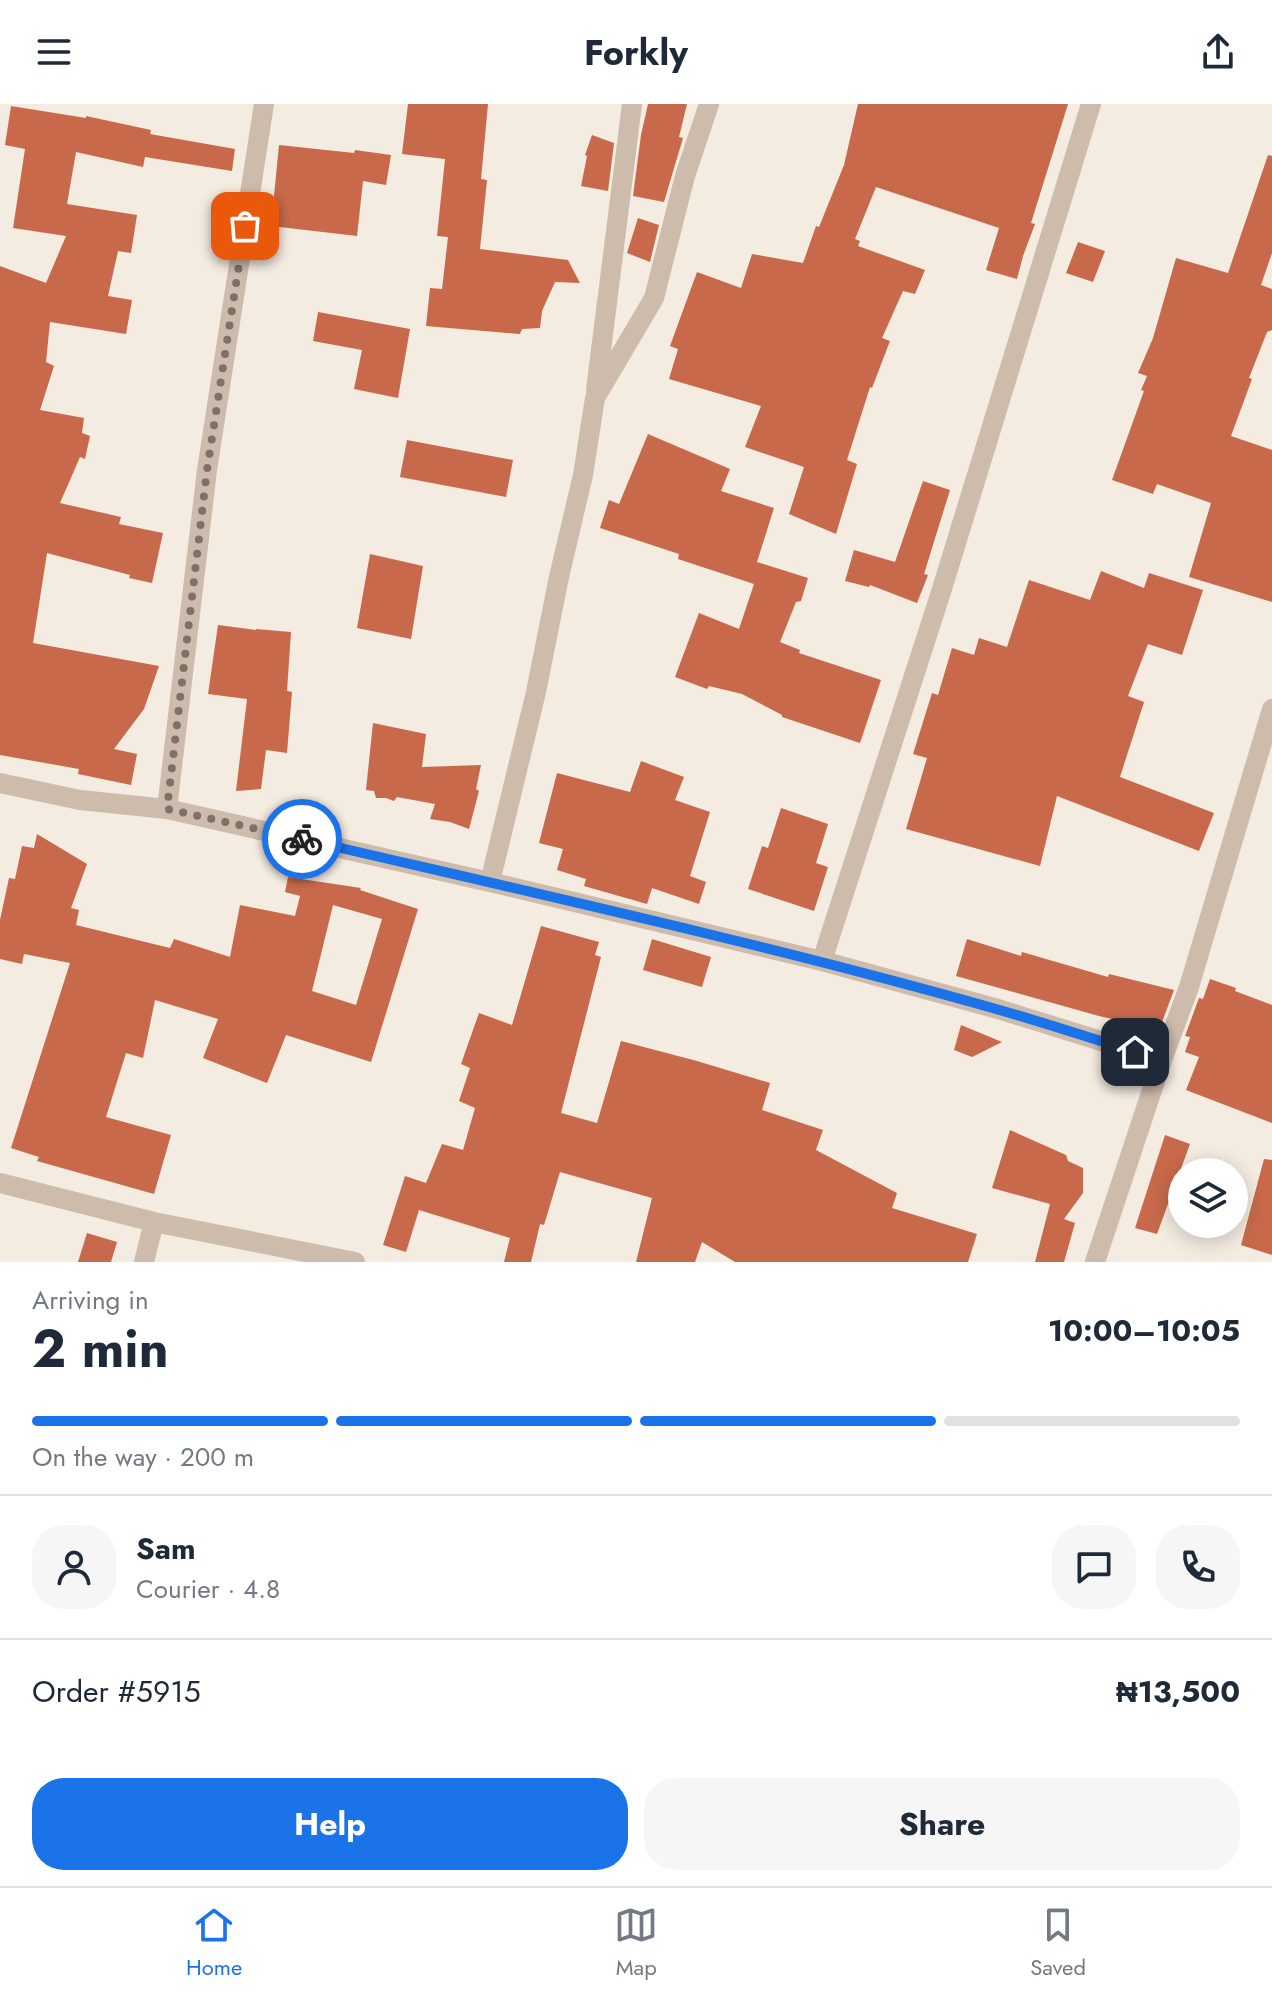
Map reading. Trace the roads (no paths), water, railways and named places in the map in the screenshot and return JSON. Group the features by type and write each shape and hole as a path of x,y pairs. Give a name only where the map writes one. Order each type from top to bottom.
{"street":[{"path":"167,809 207,470 264,104"},
{"path":"490,882 536,692 583,475 632,104"},
{"path":"595,398 654,298 685,176 709,104"},
{"path":"822,961 941,592 1091,104"},
{"path":"1095,1262 1189,987 1272,709"},
{"path":"0,783 80,800 167,809 822,961 998,1009 1162,1060"},
{"path":"0,1183 154,1222 355,1262"},
{"path":"144,1262 154,1222"}]}
